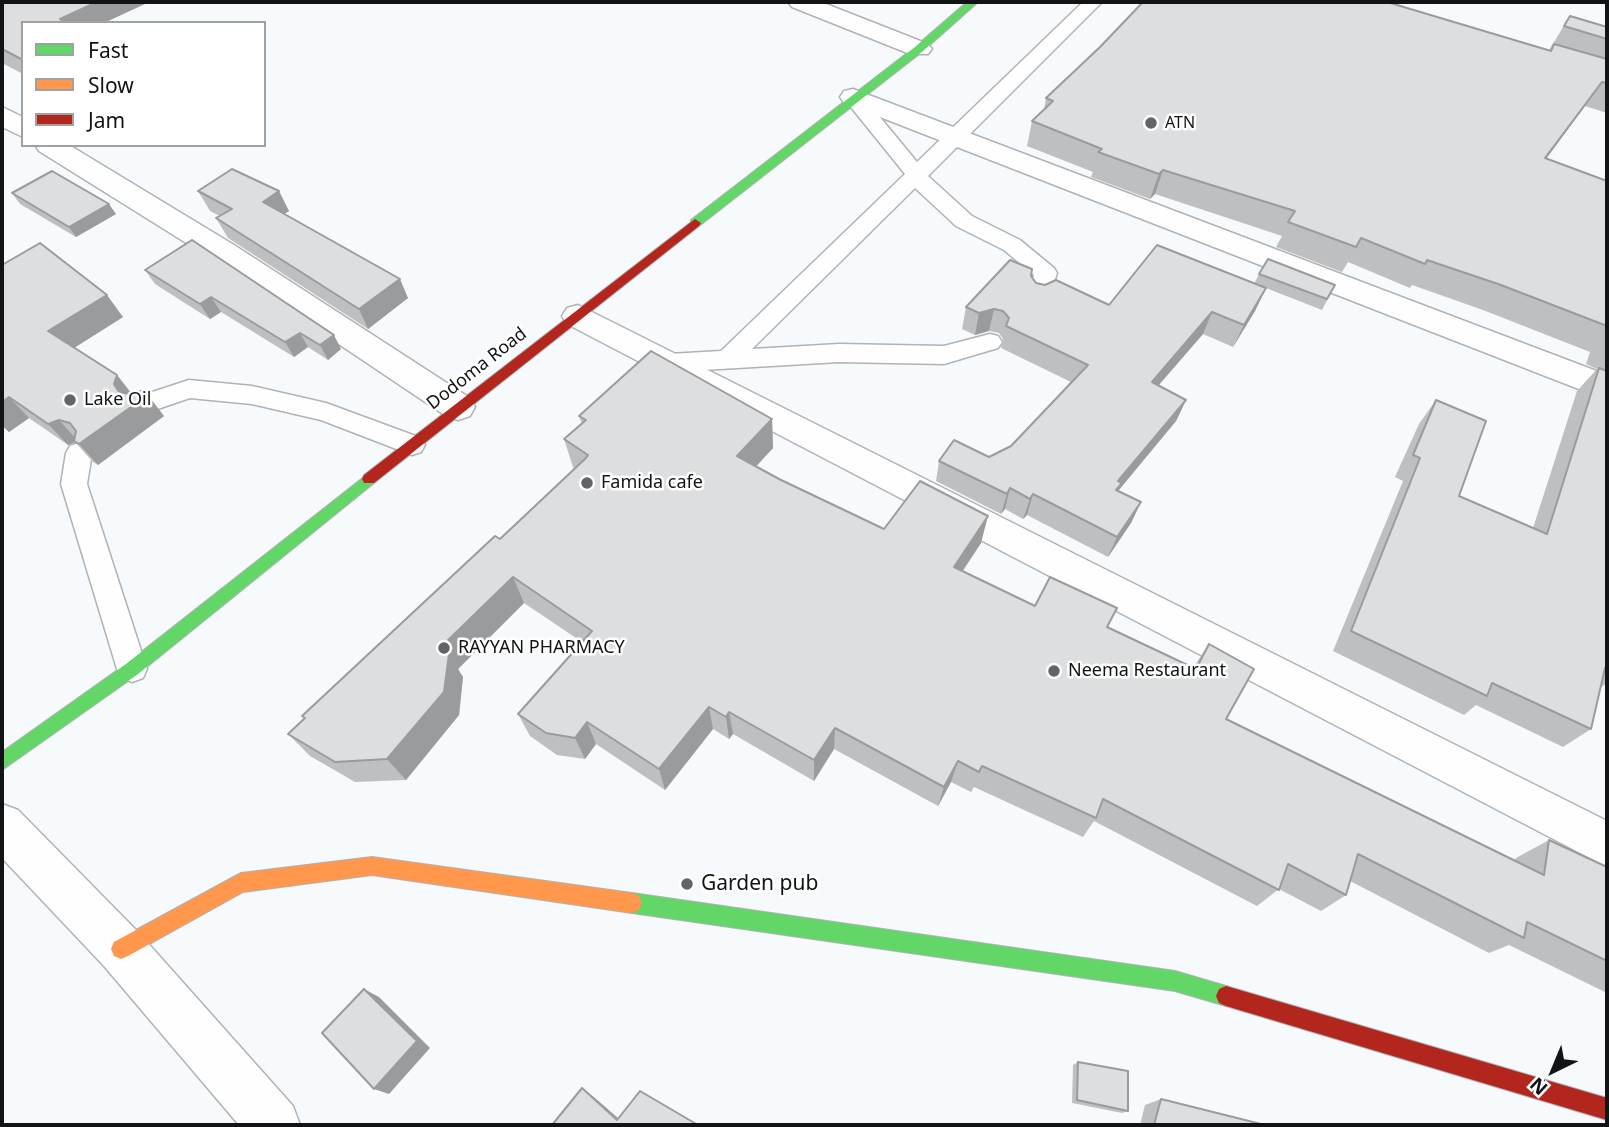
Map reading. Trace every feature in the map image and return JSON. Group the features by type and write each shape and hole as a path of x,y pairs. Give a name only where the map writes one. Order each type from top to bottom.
{"main road":[{"name":"Dodoma Road","path":"2,762 132,669 458,407 578,316 853,97 919,49 973,2"},
{"path":"121,950 241,883 372,866 1175,981 1607,1109"}],"street":[{"path":"800,2 919,49"},
{"path":"853,97 1607,388"},
{"path":"2,115 21,128"},
{"path":"52,147 223,252 458,407"},
{"path":"578,316 1607,845"},
{"path":"2,825 121,950 274,1125"}],"lane":[{"path":"728,359 915,173 1093,2"},
{"path":"853,97 929,191 964,221 1012,245 1046,273 1039,297"},
{"path":"669,363 839,353 944,355 990,342"},
{"path":"146,404 189,389 252,395 326,412 412,445"},
{"path":"79,453 74,484 132,669"}],"building":[{"path":"2,2 97,2 60,19 64,21 21,21 21,59 2,49"},
{"path":"1143,2 1387,2 1551,51 1554,44 1607,59 1607,83 1602,82 1545,158 1607,181 1607,326 1501,285 1427,260 1425,264 1361,238 1356,247 1288,222 1295,211 1163,170 1159,174 1098,152 1102,149 1032,121 1053,101 1046,98"},
{"path":"1570,16 1607,27 1607,39 1564,26"},
{"path":"232,169 279,191 263,202 400,279 359,309 216,218 232,209 198,191"},
{"path":"52,171 109,204 69,227 12,193"},
{"path":"192,240 334,335 320,345 300,333 285,342 211,297 200,304 145,270"},
{"path":"40,243 107,295 48,331 117,375 114,384 119,392 130,394 141,391 148,395 79,444 74,441 76,431 70,423 59,420 48,424 9,397 2,402 2,265"},
{"path":"1157,245 1266,288 1244,325 1212,312 1152,382 1186,400 1118,481 1122,483 1116,490 1141,502 1117,537 1033,494 1030,499 1010,488 1007,494 939,461 954,440 989,457 1011,446 1088,365 1006,326 1009,318 1003,311 994,309 979,313 966,307 1010,260 1032,269 1031,276 1036,283 1045,285 1056,280 1109,305"},
{"path":"1268,259 1335,285 1327,299 1259,274"},
{"path":"651,351 772,419 737,456 779,479 884,529 920,481 988,516 954,567 1035,606 1050,577 1117,608 1107,627 1196,669 1209,644 1254,669 1226,719 1544,875 1549,840 1607,867 1607,961 1527,922 1524,938 1358,854 1346,895 1288,864 1279,890 1103,799 1096,818 982,766 979,772 958,761 944,787 835,728 814,760 729,712 726,717 709,707 659,769 587,722 575,738 546,733 518,714 592,631 513,577 441,647 449,654 444,692 387,759 335,762 288,734 305,718 302,716 495,536 500,539 586,458 588,455 564,439 586,420 579,416"},
{"path":"1599,368 1607,371 1607,669 1605,668 1591,729 1492,683 1487,696 1351,631 1420,458 1413,455 1436,400 1486,421 1459,496 1547,534"},
{"path":"364,989 417,1041 374,1089 322,1033"},
{"path":"1078,1062 1128,1071 1128,1111 1077,1100"},
{"path":"582,1088 617,1120 640,1091 698,1125 552,1125"},
{"path":"1161,1099 1265,1125 1154,1125"}],"traffic: fast":[{"path":"695,223 919,49 973,2"},
{"path":"2,762 132,669 369,479"},
{"path":"632,903 1175,981 1226,996"}],"traffic: slow":[{"path":"121,949 241,883 372,866 632,903"}],"traffic: jam":[{"path":"369,479 695,223"},
{"path":"1226,996 1607,1109"}],"place":[{"name":"ATN","path":"1151,123"},
{"name":"Lake Oil","path":"70,400"},
{"name":"Famida cafe","path":"587,483"},
{"name":"RAYYAN PHARMACY","path":"444,648"},
{"name":"Neema Restaurant","path":"1054,671"},
{"name":"Garden pub","path":"687,884"}]}
